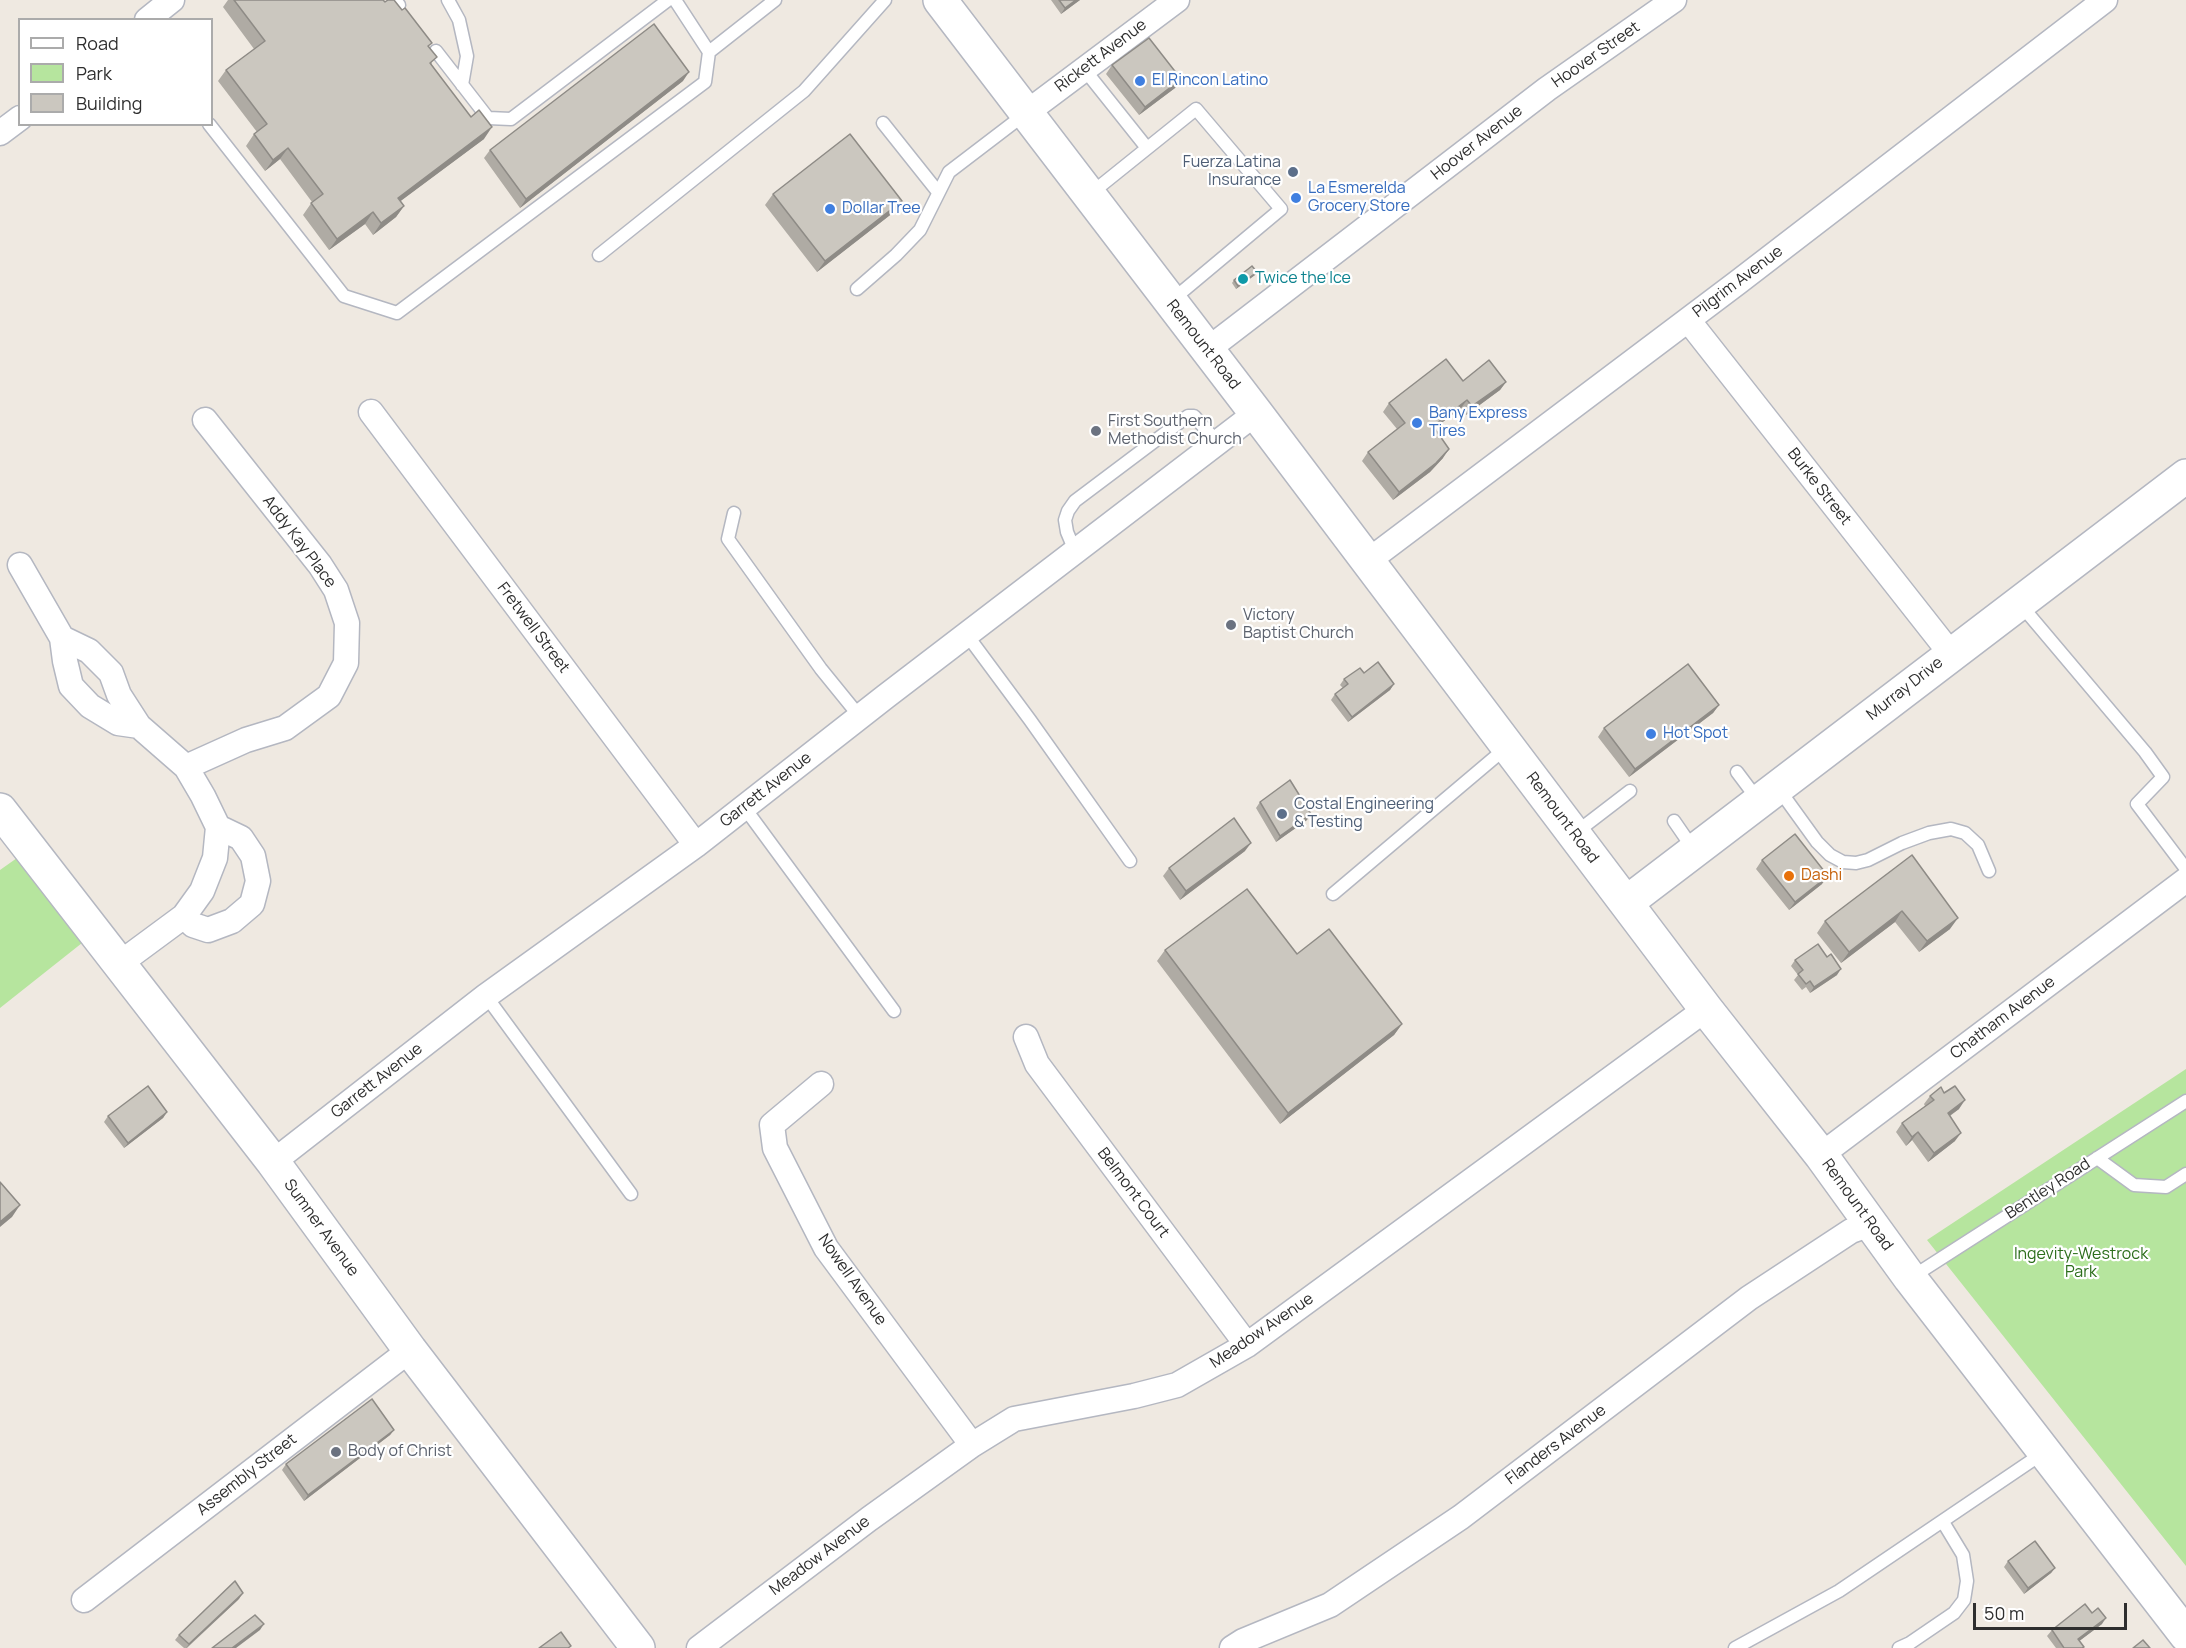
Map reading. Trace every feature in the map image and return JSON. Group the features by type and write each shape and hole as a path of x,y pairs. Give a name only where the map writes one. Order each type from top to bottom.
{"main road":[{"name":"Remount Road","path":"940,0 1256,412 1706,1009 1821,1155 1910,1278 2186,1635"},
{"name":"Murray Drive","path":"1626,903 2186,476"},
{"name":"Sumner Avenue","path":"0,810 273,1162 410,1350 638,1648"}],"street":[{"path":"150,18 172,0"},
{"name":"Rickett Avenue","path":"1026,113 1177,0"},
{"name":"Hoover Street","path":"1547,89 1674,0"},
{"name":"Pilgrim Avenue","path":"1368,561 1688,320 2105,0"},
{"name":"Hoover Avenue","path":"1207,350 1547,89"},
{"path":"0,133 18,120"},
{"name":"Burke Street","path":"1688,320 1951,654"},
{"name":"Fretwell Street","path":"371,412 696,845"},
{"name":"Garrett Avenue","path":"273,1162 486,996 696,845 1256,412"},
{"name":"Addy Kay Place","path":"186,767 222,753 246,740 285,728 329,696 346,663 347,623 336,590 320,566 205,420"},
{"path":"20,565 62,638 64,661 71,686 90,705 118,723 139,726"},
{"path":"62,638 90,651 111,673 119,695 139,726 186,767 218,827 215,858 202,891 184,916 119,964"},
{"path":"184,916 193,925 208,930 232,921 252,903 258,881 253,856 241,838 218,827"},
{"name":"Chatham Avenue","path":"1821,1155 2186,880"},
{"name":"Meadow Avenue","path":"699,1648 868,1519 972,1445 1014,1419 1134,1396 1177,1385 1247,1345 1706,1009"},
{"name":"Belmont Court","path":"1026,1037 1037,1064 1247,1345"},
{"name":"Nowell Avenue","path":"822,1084 772,1125 775,1148 826,1248 972,1445"},
{"name":"Flanders Avenue","path":"1232,1648 1243,1641 1330,1605 1461,1517 1749,1298 1851,1231 1871,1224"},
{"name":"Assembly Street","path":"84,1600 410,1350"}],"lane":[{"path":"448,0 459,20 467,56 462,85"},
{"path":"436,51 488,118 511,119 668,0"},
{"path":"211,126 344,296 397,313 705,82 709,52 675,0"},
{"path":"709,52 775,0"},
{"path":"599,255 804,91 885,0"},
{"path":"1084,69 1147,148"},
{"path":"1088,195 1196,109 1281,209 1170,302"},
{"path":"857,289 896,255 920,230 949,172 1026,113"},
{"path":"883,123 938,192"},
{"path":"1075,551 1065,520 1075,501 1084,494 1188,416 1194,416 1217,442"},
{"path":"734,513 728,539 821,669 860,717"},
{"path":"2019,603 2163,777 2137,804 2186,869"},
{"path":"967,635 1130,861"},
{"path":"1333,894 1508,746"},
{"path":"1737,772 1767,794 1830,855 1843,862 1856,863 1868,860 1902,843 1929,833 1951,829 1965,833 1977,845 1989,871"},
{"path":"1574,834 1630,791"},
{"path":"744,807 894,1011"},
{"path":"1674,821 1694,850"},
{"path":"486,996 631,1194"},
{"name":"Bentley Road","path":"1910,1278 2186,1101"},
{"path":"2097,1158 2134,1185 2166,1187 2186,1174"},
{"path":"1735,1648 1839,1591 2044,1452"},
{"path":"1899,1648 1911,1643 1954,1613 1964,1600 1967,1581 1963,1555 1943,1522"}],"green space":[{"path":"17,858 82,943 0,1008 0,870"},
{"name":"Ingevity-Westrock Park","path":"2186,1069 2186,1566 1927,1240"}],"building":[{"path":"234,0 383,0 385,2 394,0 402,10 405,8 432,43 428,46 437,57 430,63 471,117 479,110 492,127 398,198 404,206 381,223 373,212 337,239 311,203 323,194 288,148 273,160 254,134 267,124 226,70 265,41"},
{"path":"1059,0 1076,0 1065,8"},
{"path":"654,24 689,72 526,199 490,150"},
{"name":"El Rincon Latino","path":"1149,38 1181,79 1145,107 1112,65"},
{"name":"Dollar Tree","path":"850,134 902,201 825,261 773,194"},
{"name":"Twice the Ice","path":"1252,266 1257,272 1238,286 1234,280"},
{"path":"1446,359 1463,381 1489,360 1506,382 1472,406 1467,400 1433,426 1449,449 1436,463 1399,492 1368,452 1405,423 1389,403"},
{"path":"1378,662 1394,684 1352,717 1335,694 1348,684 1344,679 1360,668 1364,673"},
{"path":"1688,664 1719,705 1635,769 1604,728"},
{"name":"Costal Engineering & Testing","path":"1290,780 1311,814 1280,836 1260,802"},
{"path":"1234,818 1251,843 1186,891 1169,868"},
{"name":"Dashi","path":"1795,834 1828,876 1795,902 1762,860"},
{"path":"1912,855 1958,918 1927,941 1902,911 1849,952 1825,921"},
{"path":"1247,889 1297,954 1329,929 1402,1024 1288,1113 1165,950"},
{"path":"1818,944 1827,957 1831,954 1841,969 1814,987 1810,981 1806,984 1798,974 1803,970 1795,960"},
{"path":"148,1086 167,1112 128,1143 108,1116"},
{"path":"1955,1086 1965,1100 1948,1113 1961,1133 1934,1153 1918,1132 1912,1137 1902,1123 1934,1100 1930,1096 1941,1087 1944,1093"},
{"path":"0,1182 20,1205 0,1222"},
{"name":"Body of Christ","path":"372,1399 394,1430 308,1495 286,1464"},
{"path":"2035,1541 2055,1568 2028,1588 2008,1561"},
{"path":"235,1581 243,1593 189,1644 179,1635"},
{"path":"2085,1604 2092,1613 2098,1608 2106,1618 2078,1639 2084,1647 2064,1648 2052,1630"},
{"path":"255,1615 264,1624 232,1648 212,1648"},
{"path":"561,1632 571,1646 568,1648 539,1648"},
{"path":"2143,1640 2150,1648 2133,1648"}],"place":[{"name":"El Rincon Latino","path":"1140,81"},
{"name":"Fuerza Latina Insurance","path":"1293,172"},
{"name":"La Esmerelda Grocery Store","path":"1296,198"},
{"name":"Dollar Tree","path":"830,209"},
{"name":"Twice the Ice","path":"1243,279"},
{"name":"Bany Express Tires","path":"1417,423"},
{"name":"First Southern Methodist Church","path":"1096,431"},
{"name":"Victory Baptist Church","path":"1231,625"},
{"name":"Hot Spot","path":"1651,734"},
{"name":"Costal Engineering & Testing","path":"1282,814"},
{"name":"Dashi","path":"1789,876"},
{"name":"Body of Christ","path":"336,1452"}]}
